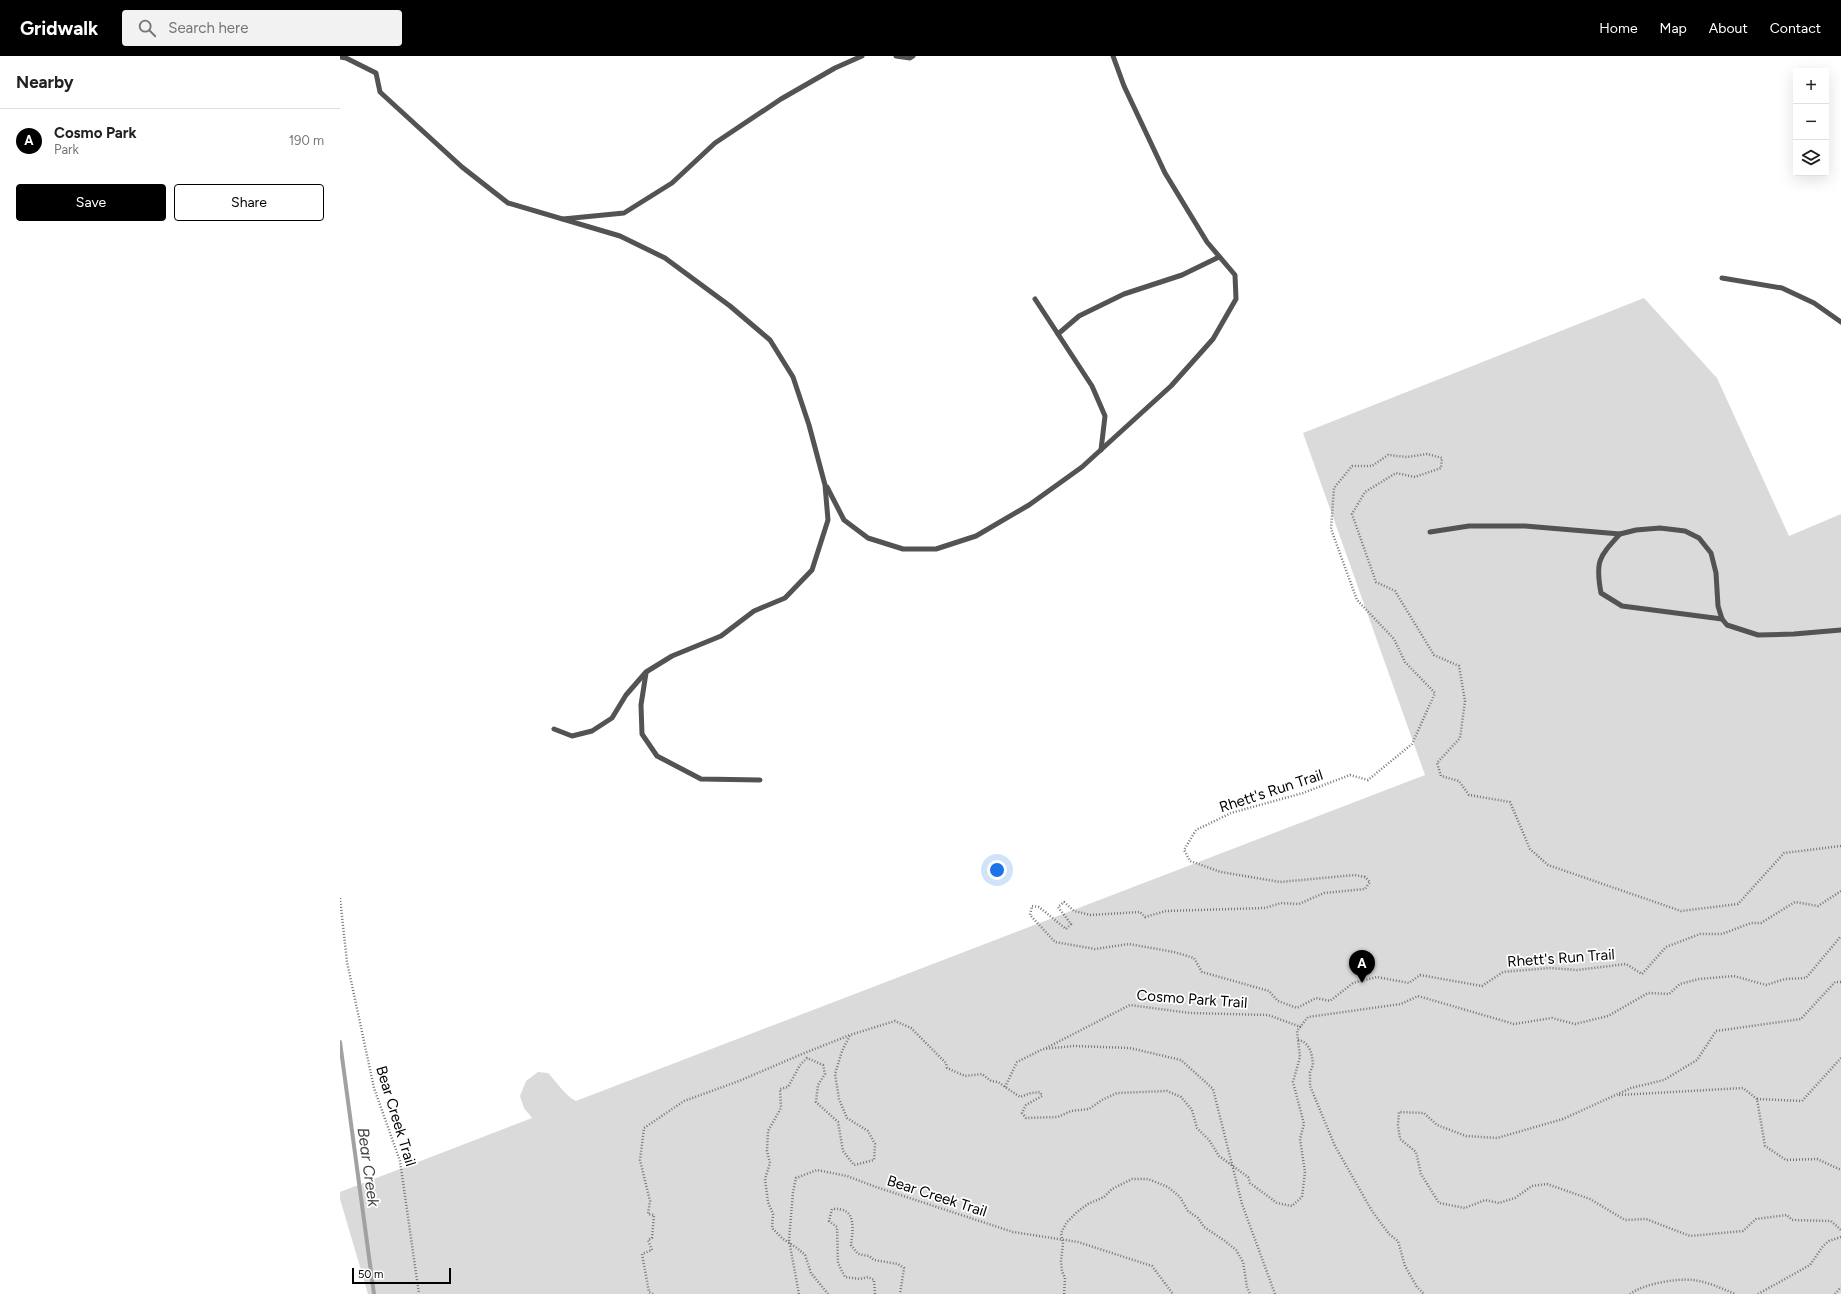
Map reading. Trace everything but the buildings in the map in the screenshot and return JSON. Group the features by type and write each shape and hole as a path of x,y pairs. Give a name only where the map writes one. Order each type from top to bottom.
{"lane":[{"path":"560,219 624,213 672,183 715,143 781,99 835,68 862,56"},
{"path":"896,56 910,58 913,56"},
{"path":"340,57 346,58 376,73 380,92 462,167 508,203 620,236 665,258 730,306 770,340 793,377 826,484 844,520 868,538 903,549 936,549 976,536 1023,509 1082,467 1171,386 1213,340 1236,299 1234,275 1207,242 1165,173 1124,86 1113,56"},
{"path":"1058,334 1079,316 1124,294 1182,275 1219,257"},
{"path":"1722,278 1782,288 1814,303 1841,322"},
{"path":"1035,299 1092,386 1104,416 1101,450"},
{"path":"554,729 572,736 592,731 612,718 626,695 646,672 672,656 721,636 754,611 785,598 812,570 828,520 826,484"},
{"path":"1430,532 1470,526 1525,526 1620,534 1636,530 1660,528 1685,531 1700,538 1711,553 1716,573 1718,606 1722,619 1727,625 1758,635 1841,630"},
{"path":"1620,534 1602,554 1597,572 1601,593 1622,606 1722,619"},
{"path":"646,672 641,705 642,734 657,756 701,779 760,780"}],"path":[{"name":"Rhett's Run Trail","path":"1841,846 1784,853 1738,904 1680,910 1548,866 1530,849 1510,802 1469,795 1459,781 1441,776 1437,763 1460,738 1465,700 1459,666 1434,655 1395,591 1376,582 1352,514 1365,492 1396,473 1415,477 1441,468 1442,458 1427,454 1407,457 1388,454 1372,466 1352,466 1334,488 1331,529 1357,600 1394,639 1406,662 1435,693 1412,744 1368,780 1350,775 1303,794 1231,813 1196,830 1184,850 1190,861 1221,872 1280,882 1354,875 1365,877 1370,882 1365,889 1324,893 1299,904 1281,903 1265,908 1166,911 1145,917 1140,912 1090,915 1074,911 1064,902 1058,907 1072,924 1066,929 1039,907 1032,906 1030,915 1055,942 1095,949 1129,944 1174,952 1194,958 1202,972 1269,991 1278,1002 1297,1008 1316,998 1330,1001 1353,983 1377,976 1409,984 1420,974 1482,986 1503,972 1550,968 1577,970 1626,964 1642,974 1666,947 1700,934 1722,934 1751,923 1761,923 1795,902 1818,906 1841,891"},
{"name":"Bear Creek Trail","path":"340,898 347,962 374,1088 400,1161 420,1294"},
{"path":"653,1294 649,1292 642,1254 652,1250 648,1240 652,1238 654,1215 648,1214 650,1201 640,1160 644,1128 684,1101 739,1081 802,1054 895,1021 911,1028 946,1063 947,1068 965,1076 982,1074 991,1081 998,1082 1020,1097 1030,1093 1040,1092 1042,1096 1026,1106 1022,1113 1026,1118 1058,1117 1071,1111 1089,1109 1117,1094 1167,1091 1181,1097 1192,1110 1197,1128 1209,1140 1219,1156 1248,1177 1250,1183 1277,1203 1292,1206 1302,1197 1305,1172 1300,1139 1304,1124 1293,1082 1300,1057 1297,1031 1308,1017 1401,1004 1418,996 1514,1024 1552,1018 1575,1024 1608,1016 1648,993 1669,994 1680,984 1699,979 1734,976 1766,985 1785,979 1806,978 1841,936"},
{"path":"1841,982 1835,982 1801,1019 1716,1031 1697,1060 1664,1080 1649,1083 1616,1095 1563,1119 1497,1138 1466,1136 1437,1125 1424,1113 1399,1112 1400,1139 1416,1152 1421,1174 1440,1203 1465,1208 1485,1200 1499,1203 1515,1198 1532,1186 1547,1184 1590,1198 1625,1220 1646,1219 1690,1236 1743,1231 1756,1219 1787,1215 1792,1220 1831,1221 1841,1230"},
{"name":"Cosmo Park Trail","path":"1005,1087 1017,1062 1130,1005 1190,1013 1268,1015 1300,1027"},
{"path":"828,1294 810,1273 805,1255 772,1228 773,1214 768,1202 765,1179 770,1163 767,1151 768,1131 781,1108 780,1089 788,1087 800,1065 807,1058 823,1065 825,1074 818,1086 816,1102 838,1122 843,1151 854,1165 874,1160 875,1144 868,1131 847,1118 839,1099 835,1074 842,1051 850,1036"},
{"path":"1298,1040 1303,1041 1310,1048 1313,1065 1310,1072 1310,1086 1334,1146 1372,1211 1389,1234 1398,1241 1405,1266 1416,1287 1424,1294"},
{"path":"1043,1049 1074,1046 1130,1048 1181,1060 1214,1089 1242,1204 1275,1294"},
{"path":"1616,1095 1743,1088 1757,1099 1802,1101 1841,1058"},
{"path":"1757,1099 1765,1146 1786,1160 1817,1158 1841,1170"},
{"name":"Bear Creek Trail","path":"799,1294 789,1240 793,1192 796,1178 817,1170 847,1176 883,1190 1013,1232 1078,1242 1152,1266 1173,1294"},
{"path":"1064,1294 1065,1278 1062,1271 1061,1261 1061,1234 1068,1222 1077,1212 1132,1179 1148,1178 1168,1187 1180,1197 1188,1211 1198,1218 1204,1227 1226,1241 1236,1250 1243,1262 1247,1287 1250,1294"},
{"path":"875,1294 874,1280 868,1277 860,1279 845,1277 838,1263 837,1227 829,1221 832,1209 839,1208 849,1215 853,1221 851,1245 858,1254 869,1256 874,1260 898,1264 904,1268 900,1294"},
{"path":"1758,1294 1810,1265 1823,1246 1829,1241 1841,1237"},
{"path":"1630,1294 1654,1284 1693,1280 1715,1285 1734,1294"},
{"path":"1835,1294 1841,1287"}],"shaded area":[{"path":"1644,298 1717,378 1789,536 1841,514 1841,1294 368,1294 340,1199 340,1192 532,1118 524,1108 520,1096 526,1081 538,1072 548,1073 572,1099 576,1101 1425,775 1303,433"}],"waterway":[{"name":"Bear Creek","path":"340,1042 374,1294"}],"place":[{"name":"Cosmo Park","path":"1362,983"}]}
